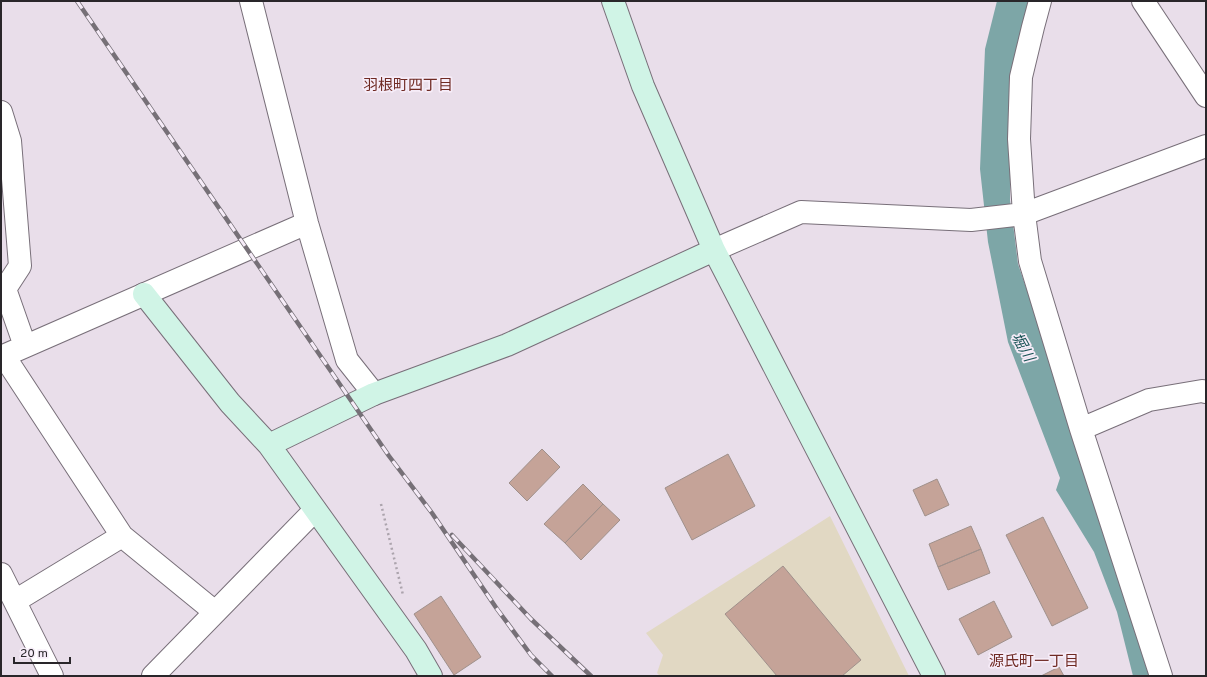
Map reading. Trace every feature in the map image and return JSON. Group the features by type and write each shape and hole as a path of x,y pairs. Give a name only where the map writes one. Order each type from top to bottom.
{"street":[{"path":"251,1 307,223 348,360 374,394"},
{"path":"612,1 643,86 714,250 934,676"},
{"path":"1040,1 1021,77 1019,139 1021,215 1030,262 1161,676"},
{"path":"1144,1 1206,96"},
{"path":"1,112 10,141 20,266 5,289 25,346"},
{"path":"269,445 374,394 507,345 714,250 801,212 971,220 1021,215 1206,146"},
{"path":"215,612 122,536 3,357 307,223"},
{"path":"144,294 230,403 269,445 416,650 431,676"},
{"path":"1082,429 1149,400 1202,391 1206,392"},
{"path":"153,676 316,510"},
{"path":"15,601 122,536"},
{"path":"1,574 52,676"}],"path":[{"path":"381,504 403,596"}],"shaded area":[{"path":"830,516 909,676 660,676 657,673 663,655 646,633"}],"water":[{"name":"堀川","path":"997,1 1032,1 1011,80 1010,200 1018,264 1098,499 1152,676 1133,676 1117,612 1094,552 1056,490 1060,478 1008,342 988,242 980,169 985,49"}],"building":[{"path":"542,449 560,467 527,501 509,483"},
{"path":"728,454 755,506 692,540 665,488"},
{"path":"937,479 949,505 925,516 913,490"},
{"path":"583,484 603,504 565,543 544,524"},
{"path":"603,504 620,520 581,560 565,543"},
{"path":"1043,517 1088,608 1052,626 1006,535"},
{"path":"971,526 981,549 938,567 929,544"},
{"path":"981,549 990,573 948,590 938,567"},
{"path":"783,566 861,660 842,676 777,676 725,614"},
{"path":"441,596 481,657 454,675 414,614"},
{"path":"994,601 1012,637 978,655 959,619"},
{"path":"1059,667 1064,676 1041,676"}],"railway":[{"path":"77,1 389,456 432,513 497,609 531,655 552,676"},
{"path":"452,535 531,619 591,676"}],"district":[{"name":"羽根町四丁目","path":"408,85"},
{"name":"源氏町一丁目","path":"1034,661"}]}
